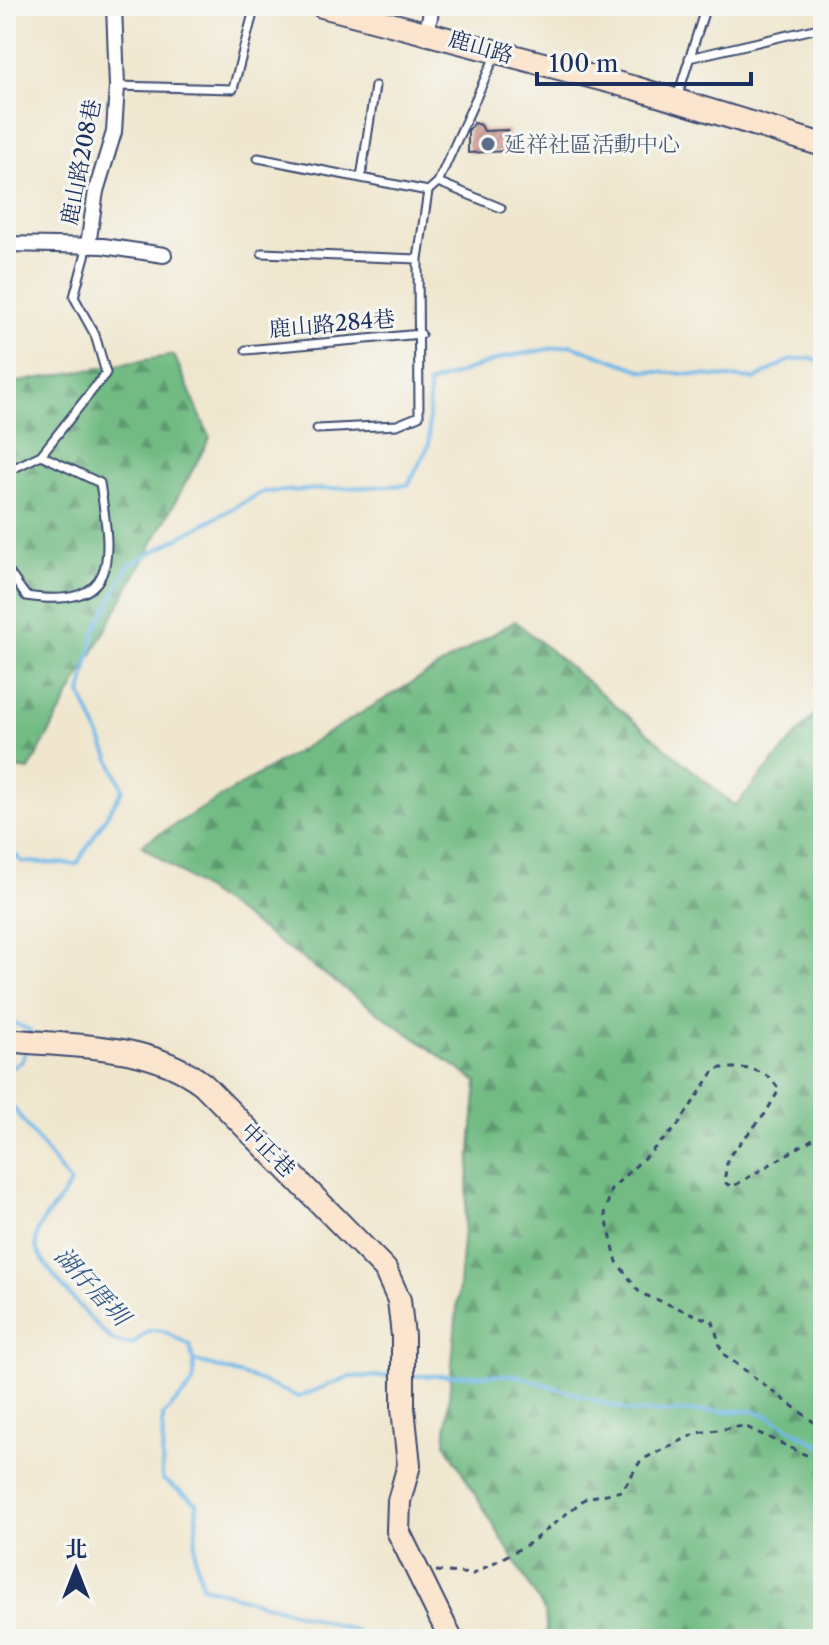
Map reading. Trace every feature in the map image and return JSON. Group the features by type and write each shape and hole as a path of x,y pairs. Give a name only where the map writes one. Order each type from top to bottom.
{"street":[{"name":"鹿山路208巷","path":"88,245 96,191 114,132 117,86 114,6"},
{"name":"鹿山路","path":"322,6 676,100 823,145"},
{"path":"427,32 432,6"},
{"name":"鹿山路208巷","path":"6,244 88,245 164,255"},
{"name":"中正巷","path":"20,1042 145,1053 180,1066 203,1084 385,1269 399,1300 409,1465 399,1501 398,1531 451,1639"}],"lane":[{"name":"鹿山路208巷","path":"117,86 233,89 255,6"},
{"path":"676,100 706,6"},
{"path":"689,58 823,27"},
{"path":"258,158 428,191 438,182 497,52"},
{"path":"361,178 375,86"},
{"path":"438,182 501,208"},
{"name":"鹿山路284巷","path":"317,429 397,425 419,416 421,334 418,259 428,191"},
{"path":"6,472 41,455 106,373 95,335 74,297 88,245"},
{"path":"262,253 418,259"},
{"name":"鹿山路284巷","path":"246,350 421,334"},
{"path":"6,568 26,596 51,600 79,595 101,579 109,563 100,483 41,455"},
{"path":"815,678 823,670"}],"path":[{"path":"6,36 15,6"},
{"path":"823,1133 732,1187 724,1182 728,1157 765,1114 779,1090 772,1077 751,1068 716,1068 676,1128 611,1189 605,1214 617,1262 640,1293 713,1322 722,1353 823,1429"},
{"path":"416,1569 473,1574 530,1543 586,1498 622,1491 641,1460 697,1433 744,1426 823,1463"}],"green space":[{"path":"174,355 210,438 29,770 6,767 6,384"},
{"path":"515,621 735,806 823,705 823,1639 547,1639 545,1612 445,1443 477,1082 141,845"}],"building":[{"name":"延祥社區活動中心","path":"474,123 481,125 484,131 508,130 508,151 468,153 468,131"}],"waterway":[{"path":"6,847 23,862 77,864 123,789 81,694 95,631 129,565 263,492 408,485 429,445 429,384 505,357 571,345 644,371 755,379 790,360 809,358 823,363"},
{"name":"湖仔厝圳","path":"6,1020 30,1030 29,1034"},
{"name":"湖仔厝圳","path":"6,1071 22,1061 25,1051"},
{"name":"湖仔厝圳","path":"6,1098 70,1183 39,1228 36,1246 46,1265 114,1341 132,1344 150,1330 163,1331 190,1345 194,1372 191,1386 163,1416 162,1479 197,1503 195,1557 202,1586 354,1630 365,1639"},
{"path":"195,1361 252,1378 299,1397 348,1377 395,1376"},
{"path":"412,1376 515,1375 633,1412 752,1411 765,1414 823,1447"}],"place":[{"name":"延祥社區活動中心","path":"488,144"}]}
